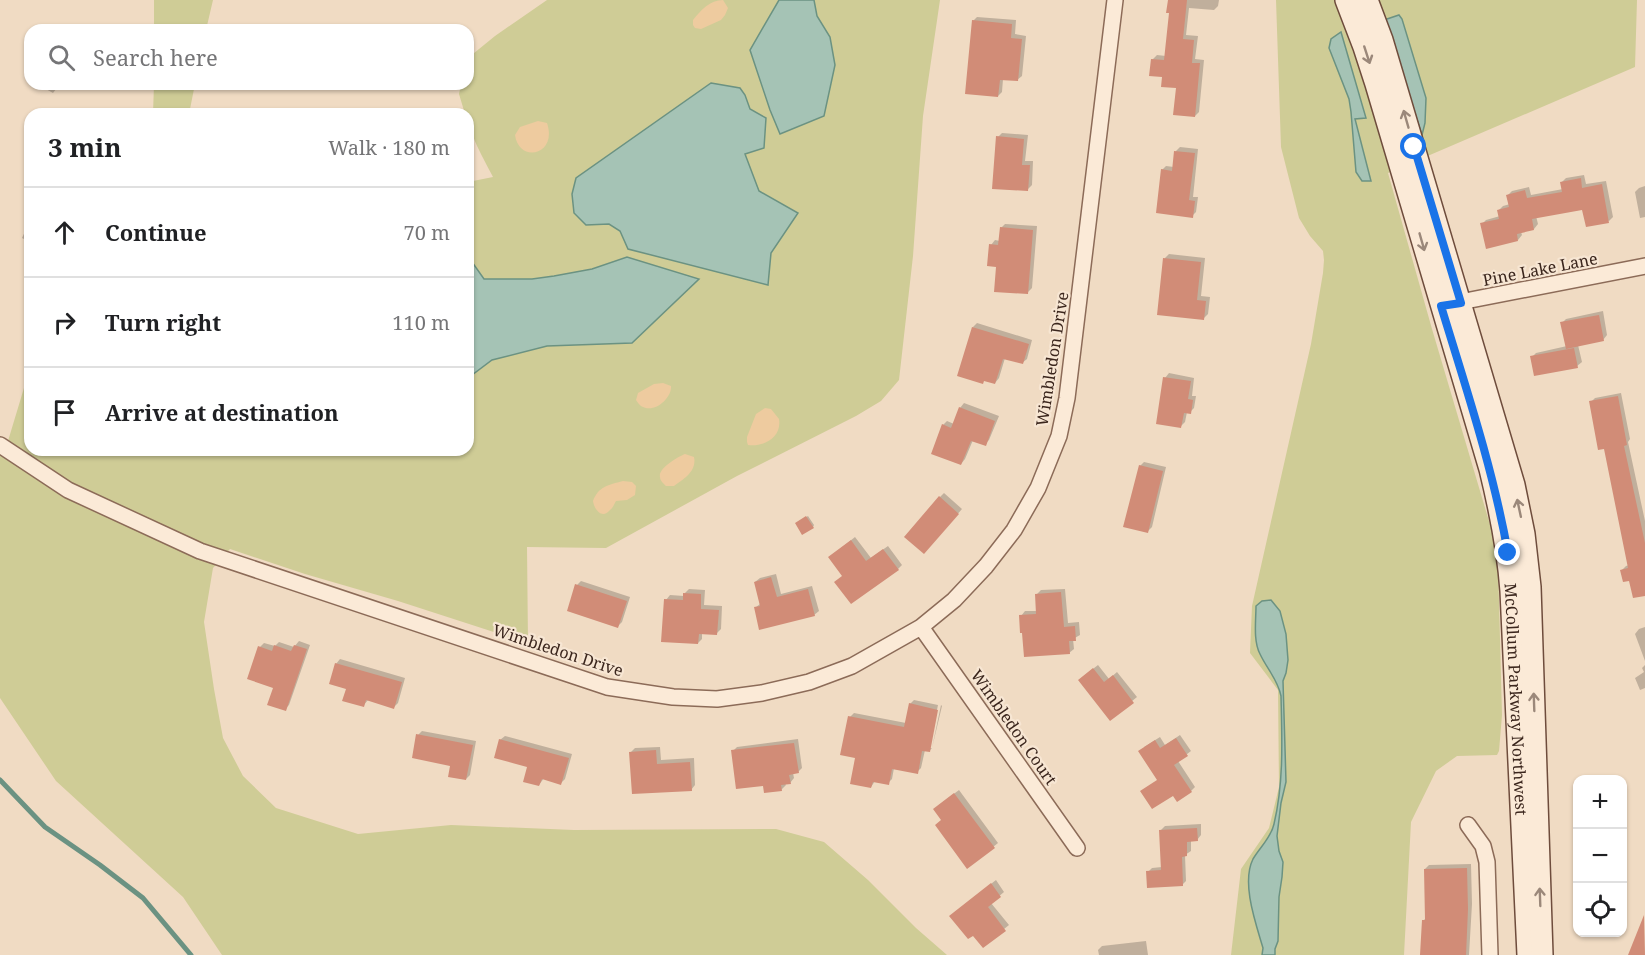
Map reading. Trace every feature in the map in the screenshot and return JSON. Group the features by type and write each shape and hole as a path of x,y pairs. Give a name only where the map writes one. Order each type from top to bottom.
{"street":[{"name":"Wimbledon Drive","path":"0,445 68,490 200,551 607,687 684,698 717,699 762,693 808,682 852,666 921,627 954,600 986,566 1014,530 1038,488 1059,436 1070,375 1115,0"},
{"name":"McCollum Parkway Northwest","path":"1346,0 1518,501 1527,551 1531,598 1542,955"},
{"name":"McCollum Parkway Northwest","path":"1367,0 1382,40 1451,304 1501,514 1508,553 1528,955"},
{"name":"Pine Lake Lane","path":"1451,304 1645,266"},
{"name":"Wimbledon Court","path":"921,627 1077,848"},
{"path":"1468,825 1483,846 1487,862 1490,955"}],"shaded area":[{"path":"154,0 213,0 207,24 154,24"},
{"path":"547,0 940,0 923,116 913,256 899,380 881,401 856,416 737,476 606,548 527,547 528,643 230,549 213,568 204,622 223,738 243,776 276,808 358,834 451,825 574,830 776,829 824,842 947,955 222,955 183,897 56,781 0,698 0,455 8,441 24,388 24,456 474,456 474,181 493,177 474,138 474,108 463,108 459,94 460,90 474,90 474,53"},
{"path":"779,0 814,0 817,16 830,37 835,65 824,116 780,134 750,50"},
{"path":"1276,0 1637,0 1635,67 1388,173 1491,528 1498,569 1502,715 1497,755 1457,756 1436,771 1411,822 1404,955 1231,955 1241,869 1269,828 1279,787 1278,690 1250,653 1252,606 1311,344 1324,260 1323,251 1299,218 1281,147"},
{"path":"1399,15 1426,98 1422,135 1384,20"},
{"path":"1341,32 1366,118 1355,119 1371,181 1362,181 1356,172 1349,99 1329,48 1331,39"},
{"path":"711,83 740,88 750,109 766,118 764,148 745,154 759,191 798,213 771,253 768,285 628,249 620,231 609,224 586,225 574,213 572,194 576,178"},
{"path":"154,90 194,90 190,108 153,108"},
{"path":"627,257 699,279 632,343 547,346 492,360 474,374 474,265 484,279 532,279 592,269"},
{"path":"1271,600 1280,611 1286,634 1288,660 1283,681 1286,782 1277,836 1283,862 1278,941 1275,955 1262,955 1263,948 1251,904 1249,880 1253,859 1273,829 1281,776 1280,690 1260,654 1256,637 1256,606 1262,601"}],"sand":[{"path":"723,0 728,8 721,20 701,29 695,28 693,20 703,9 714,2"},
{"path":"538,121 547,123 549,134 547,142 543,149 537,152 523,150 515,135 520,127"},
{"path":"663,383 671,386 671,391 662,403 648,408 642,407 636,400 638,393 654,384"},
{"path":"765,408 771,409 779,419 778,431 771,440 748,445 747,437 756,414"},
{"path":"685,454 694,457 692,470 674,486 666,486 660,478 662,470"},
{"path":"623,481 632,482 636,486 635,495 627,500 616,501 607,513 601,514 593,501 598,492 608,485"}],"building":[{"path":"1168,0 1187,0 1183,39 1194,40 1192,63 1200,63 1195,117 1173,115 1176,88 1161,87 1162,77 1149,76 1151,59 1164,60 1169,13 1166,13"},
{"path":"972,20 1012,24 1011,38 1022,39 1018,81 1000,80 998,97 965,94"},
{"path":"996,136 1024,139 1022,165 1030,165 1028,191 992,189"},
{"path":"1174,151 1195,153 1189,200 1195,201 1193,218 1156,213 1161,169 1172,171"},
{"path":"1581,178 1582,188 1602,184 1609,223 1586,227 1582,210 1532,219 1534,230 1517,234 1518,241 1486,249 1480,223 1499,219 1497,210 1509,207 1506,195 1525,190 1527,198 1562,192 1560,182"},
{"path":"1000,227 1033,230 1028,294 994,292 996,267 987,266 989,244 998,245"},
{"path":"1163,258 1201,262 1197,300 1206,301 1204,320 1157,315"},
{"path":"1599,315 1604,341 1566,349 1560,322"},
{"path":"972,327 1029,344 1023,364 1003,359 995,384 984,381 983,384 957,376"},
{"path":"1574,348 1578,368 1534,376 1530,356"},
{"path":"1163,377 1191,381 1188,399 1193,400 1191,414 1184,413 1181,428 1156,424"},
{"path":"1618,396 1627,445 1624,446 1645,543 1645,596 1633,598 1629,581 1623,582 1620,570 1628,568 1604,449 1598,450 1589,401"},
{"path":"959,407 995,421 986,446 971,441 961,465 931,454 942,424 951,428"},
{"path":"1139,465 1163,471 1148,533 1123,527"},
{"path":"939,496 959,514 924,554 904,537"},
{"path":"806,516 814,528 802,535 795,523"},
{"path":"851,540 866,561 883,549 899,570 851,604 834,582 842,576 828,557"},
{"path":"771,577 777,597 808,589 815,616 759,630 754,607 760,606 754,582"},
{"path":"575,584 627,601 618,628 567,611"},
{"path":"1061,592 1064,627 1075,626 1076,641 1069,641 1070,654 1024,657 1019,615 1036,614 1035,594"},
{"path":"683,593 701,594 701,609 719,610 717,635 699,634 698,644 661,642 664,599 683,600"},
{"path":"274,645 291,651 294,645 307,649 286,711 267,705 273,688 247,679 258,646 272,651"},
{"path":"335,663 402,682 394,709 366,700 364,707 342,701 346,689 329,684"},
{"path":"1093,668 1104,682 1113,675 1134,703 1110,721 1078,680"},
{"path":"909,703 938,710 930,752 922,751 918,774 892,769 889,785 873,782 871,788 850,784 855,758 840,755 848,716 904,727"},
{"path":"416,734 473,745 466,780 448,777 450,766 412,758"},
{"path":"1176,738 1188,756 1174,765 1192,792 1177,802 1173,796 1152,809 1140,791 1157,780 1138,751 1155,740 1160,748"},
{"path":"499,739 569,758 561,785 542,779 539,786 523,782 527,767 494,758"},
{"path":"794,743 799,773 789,775 791,784 781,785 782,791 764,793 763,786 736,789 731,750"},
{"path":"656,750 657,764 690,762 692,791 632,794 629,752"},
{"path":"954,793 995,848 967,869 935,825 941,820 933,809"},
{"path":"1197,828 1198,841 1187,842 1187,856 1182,857 1183,886 1147,888 1146,871 1161,870 1159,830"},
{"path":"1467,868 1466,955 1420,955 1422,920 1425,920 1424,869"},
{"path":"991,883 1001,897 988,907 1006,931 983,948 973,936 968,939 949,916"},
{"path":"1644,915 1645,955 1628,955"}],"waterway":[{"path":"0,780 45,827 143,898 191,955"}],"route":[{"path":"1414,147 1461,303 1441,306 1490,469 1508,553"}]}
